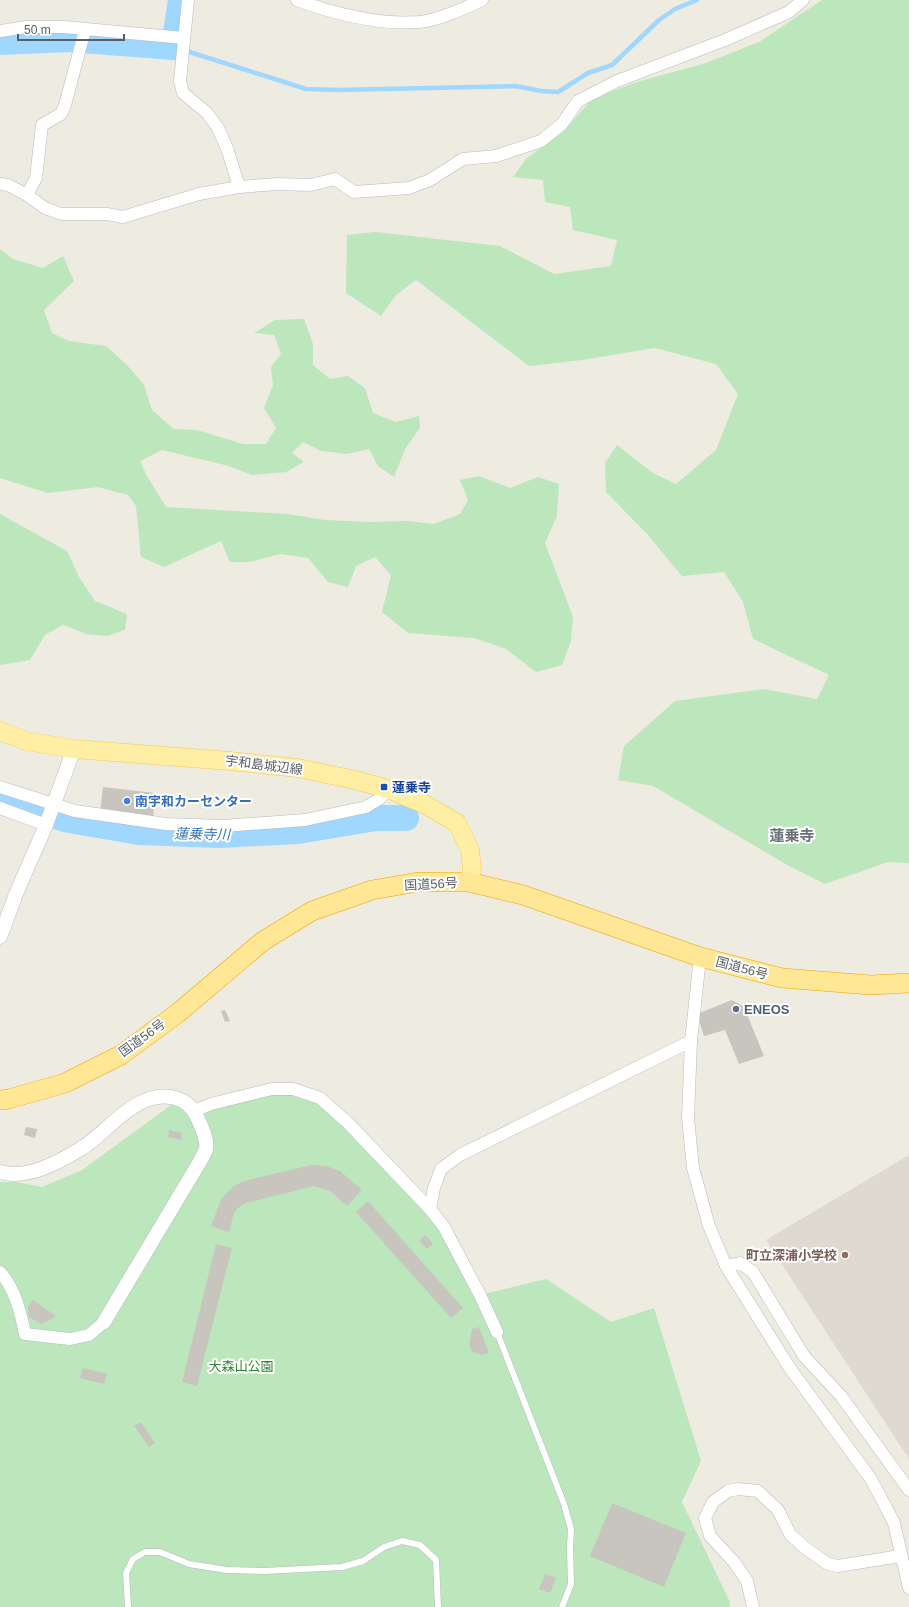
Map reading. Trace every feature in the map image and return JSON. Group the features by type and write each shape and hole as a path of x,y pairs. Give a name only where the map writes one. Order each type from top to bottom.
{"highway":[{"name":"国道56号","path":"0,1100 9,1099 65,1083 120,1055 178,1013 263,941 312,912 372,890 418,882 468,882 523,895 700,957 782,978 871,986 909,983"}],"main road":[{"name":"宇和島城辺線","path":"0,731 26,741 74,749 230,761 298,768 356,780 388,789 426,806 457,823 470,850 472,870 468,882"}],"street":[{"path":"188,0 180,81 183,93 208,113 218,128 228,150 239,187"},
{"path":"297,0 317,8 380,22 420,22 457,12 482,0"},
{"path":"0,184 8,185 27,195 45,208 61,214 107,214 123,217 199,194 239,187 277,184 311,185 335,179 354,192 409,188 430,180 463,159 496,156 541,141 562,124 578,101 617,81 725,40 789,12 803,0"},
{"path":"0,31 26,27 64,27 184,38"},
{"path":"27,195 36,178 42,125 61,114 65,106 86,30"},
{"path":"0,936 16,894 46,825 74,749"},
{"path":"0,787 75,811 166,824 222,826 305,820 358,809 366,807 380,799 388,789"},
{"path":"0,808 46,825"},
{"path":"700,957 691,1041 688,1118 693,1168 709,1226 726,1266 789,1367 871,1479 894,1523 900,1556 909,1588"},
{"path":"430,1209 434,1188 441,1169 460,1155 691,1041"},
{"path":"194,1111 211,1104 272,1089 293,1089 320,1098 348,1123 430,1209 444,1228 480,1295 496,1332"},
{"path":"0,1172 22,1173 51,1166 84,1147 131,1108 150,1099 166,1096 184,1100 194,1111 203,1129 206,1148 195,1170 104,1322 89,1335 70,1339 25,1334 21,1314 11,1290 0,1272"},
{"path":"726,1266 740,1263 753,1272 804,1356 841,1396 909,1490"},
{"path":"752,1607 747,1581 734,1562 710,1536 705,1518 713,1502 728,1491 738,1489 758,1491 778,1510 790,1534 804,1547 828,1564 838,1566 900,1556"}],"lane":[{"path":"496,1332 564,1504 571,1529 571,1584 562,1607"},
{"path":"128,1607 126,1573 133,1559 145,1552 160,1552 189,1564 227,1570 264,1571 342,1567 364,1561 384,1547 402,1542 420,1545 436,1560 438,1607"}],"shaded area":[{"path":"909,1155 909,1459 766,1240"}],"green space":[{"path":"822,0 909,0 909,863 888,862 825,884 789,866 653,786 618,780 624,746 675,701 764,689 817,699 829,675 753,639 743,602 724,572 682,576 647,534 606,492 605,463 617,445 653,473 676,484 716,450 738,394 716,364 655,348 582,360 529,366 416,280 396,295 381,316 346,293 347,235 375,232 500,246 554,274 611,266 617,240 573,230 570,207 545,202 543,180 513,177 526,159 563,132 593,98 640,81 703,64 759,42"},
{"path":"0,249 13,259 43,268 63,256 74,281 44,310 52,333 69,341 106,346 127,365 144,385 152,410 174,429 197,430 243,444 266,444 276,428 264,408 273,385 271,367 281,354 274,335 254,333 275,320 304,319 313,344 313,365 330,379 348,376 365,388 373,413 396,422 419,416 420,428 405,449 394,477 378,466 369,449 347,454 321,451 303,442 292,453 304,462 286,472 252,475 229,466 162,450 140,461 147,476 166,507 288,514 325,520 370,522 407,521 434,524 460,514 468,500 460,480 479,476 510,488 538,477 559,484 557,516 545,543 573,617 571,641 562,665 536,672 506,649 474,638 408,633 382,612 391,575 375,557 356,566 348,587 328,582 308,558 281,554 249,562 230,562 221,541 164,567 141,557 136,506 128,495 98,487 48,493 0,478"},
{"path":"0,514 67,551 79,577 95,601 127,614 125,630 107,636 86,634 63,625 45,635 30,660 0,665"},
{"name":"大森山公園","path":"272,1089 320,1098 430,1209 480,1295 546,1279 611,1322 654,1308 701,1461 682,1502 730,1602 730,1607 0,1607 0,1182 16,1182 42,1187 82,1170 171,1105 184,1100 194,1111"}],"building":[{"path":"103,787 155,793 153,819 100,812"},
{"path":"732,1000 744,1007 764,1056 739,1064 725,1030 704,1036 697,1014"},
{"path":"225,1010 230,1021 225,1022 221,1011"},
{"path":"26,1127 37,1129 35,1138 24,1135"},
{"path":"169,1130 182,1133 181,1140 168,1137"},
{"path":"311,1165 326,1166 340,1171 362,1190 347,1206 330,1191 314,1186 246,1203 238,1208 234,1213 229,1232 211,1226 220,1202 226,1193 234,1186 244,1181"},
{"path":"368,1201 463,1308 451,1318 356,1212"},
{"path":"426,1235 433,1244 427,1249 419,1241"},
{"path":"216,1244 232,1248 197,1386 182,1382"},
{"path":"33,1300 56,1316 41,1324 29,1317 28,1307"},
{"path":"479,1327 489,1353 482,1355 472,1352 469,1344 472,1329"},
{"path":"83,1368 107,1374 104,1384 80,1378"},
{"path":"141,1422 155,1443 149,1447 134,1426"},
{"path":"612,1503 686,1533 664,1587 590,1556"},
{"path":"545,1574 556,1578 550,1593 539,1589"}],"waterway":[{"path":"0,42 69,39 174,47 181,0"},
{"path":"174,47 306,89 337,90 516,86 541,91 558,92 588,73 612,65 659,20 675,9 697,0"},
{"name":"蓮乗寺川","path":"0,798 13,804 69,820 139,832 218,835 298,831 376,818 406,818"}],"place":[{"name":"蓮乗寺","path":"384,787"},
{"name":"南宇和カーセンター","path":"127,801"},
{"name":"ENEOS","path":"736,1009"},
{"name":"町立深浦小学校","path":"845,1255"}],"district":[{"name":"蓮乗寺","path":"792,835"}]}
